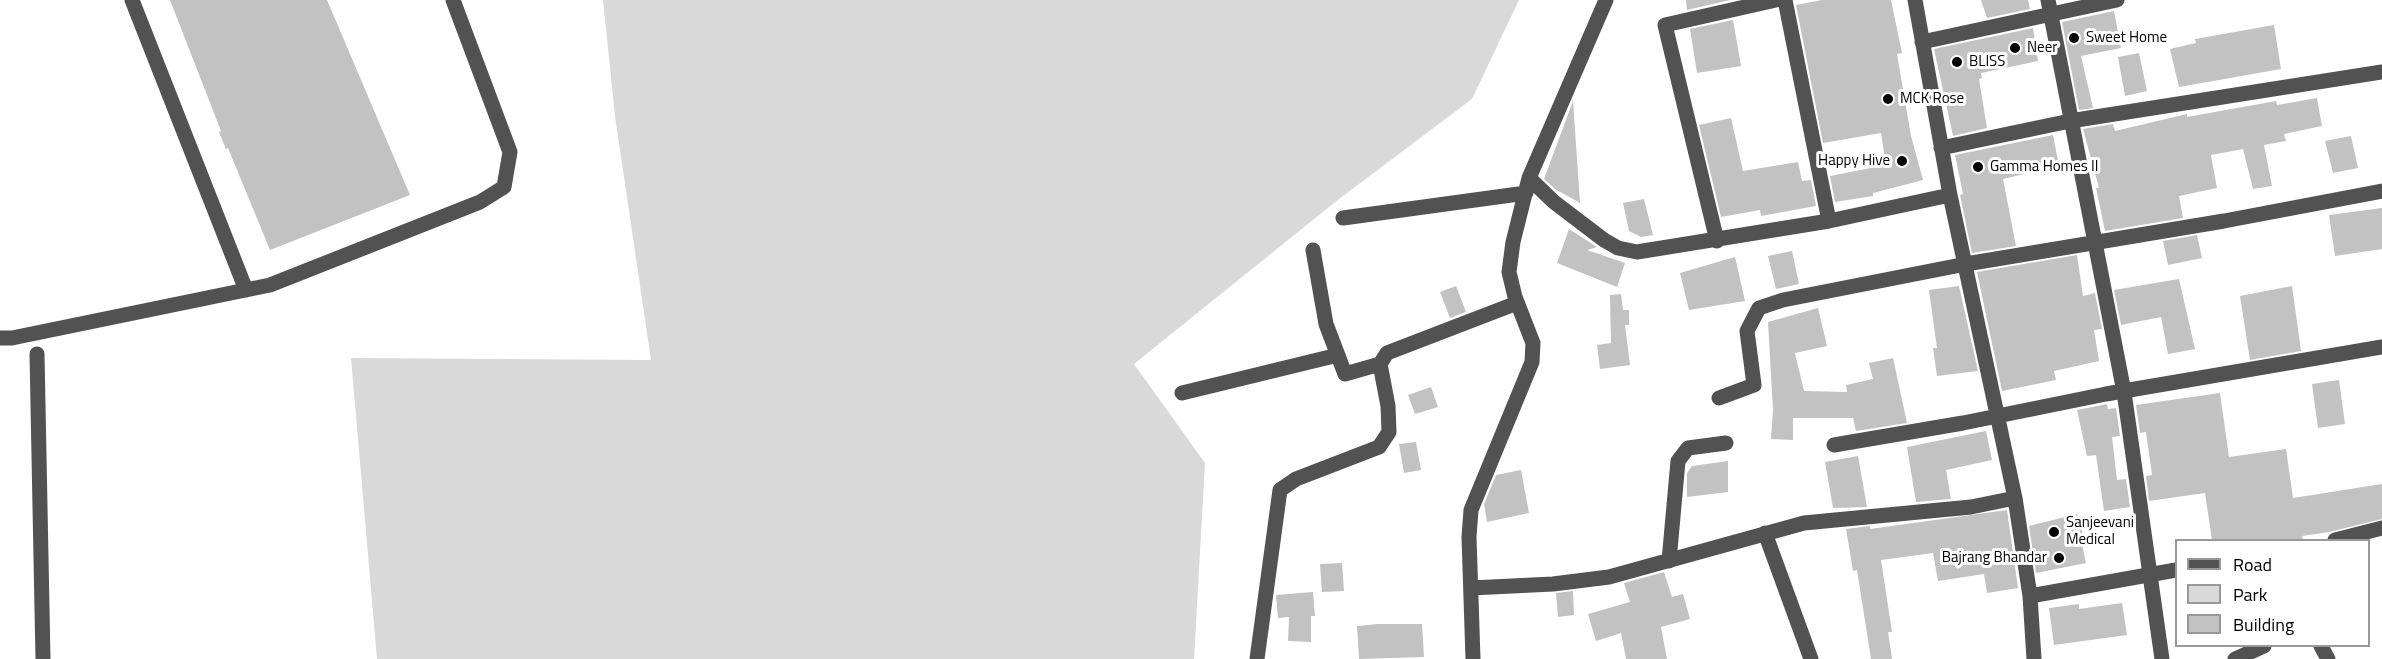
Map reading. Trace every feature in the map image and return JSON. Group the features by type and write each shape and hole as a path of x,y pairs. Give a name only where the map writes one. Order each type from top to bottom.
{"street":[{"path":"132,0 246,290"},
{"path":"0,338 12,338 279,282 469,206 504,186 510,152 453,0"},
{"path":"1473,659 1472,510 1532,362 1533,343 1517,303 1509,272 1513,242 1527,186 1606,0"},
{"path":"1717,241 1665,25 1776,0"},
{"path":"1785,0 1829,221"},
{"path":"1915,0 1950,195 1966,264 1995,417 2015,498 2030,596 2034,659"},
{"path":"1922,42 2049,6 2117,0"},
{"path":"2049,6 2093,242 2124,392 2162,659"},
{"path":"1941,148 2070,121 2382,72"},
{"path":"1343,218 1527,186 1618,248 1637,252 1717,241 1829,221 1950,195"},
{"path":"1719,398 1754,385 1747,331 1759,308 1783,300 1966,264 2382,191"},
{"path":"1313,250 1326,324 1345,374 1380,364"},
{"path":"1257,659 1280,490 1296,479 1379,447 1389,432 1388,405 1380,364 1386,353 1517,303"},
{"path":"1834,445 2382,347"},
{"path":"37,354 43,659"},
{"path":"1182,393 1338,355"},
{"path":"1669,561 1678,461 1689,448 1726,443"},
{"path":"1471,588 1553,584 1609,578 1804,523 1971,507 2015,498"},
{"path":"2339,539 2382,528"},
{"path":"1764,533 1811,659"},
{"path":"2030,596 2175,570"},
{"path":"2235,659 2260,647"}],"green space":[{"path":"603,0 1519,0 1472,99 1339,199 1134,364 1205,463 1194,659 377,659 351,358 651,360 615,116"}],"building":[{"path":"170,0 327,0 410,195 270,250 228,148 226,149 219,132 221,131"},
{"path":"1686,0 1730,0 1687,10"},
{"path":"1822,0 1891,0 1902,53 1897,54 1911,136 1923,180 1873,193 1873,196 1835,202 1830,176 1886,165 1881,133 1823,143 1796,5"},
{"path":"1981,0 2028,0 2030,9 1987,18"},
{"path":"2114,11 2121,48 2081,56 2093,108 2079,110 2062,22"},
{"path":"1733,20 1741,66 1697,73 1690,29"},
{"path":"2274,25 2281,69 2179,87 2170,49 2196,43 2195,39"},
{"path":"2033,28 2038,61 1981,73 1982,78 1979,79 1987,128 1953,136 1934,49"},
{"path":"2139,53 2147,91 2125,96 2118,57"},
{"path":"2317,98 2322,126 2284,134 2286,141 2264,145 2272,186 2253,189 2243,149 2211,155 2217,188 2179,196 2183,218 2105,231 2096,188 2099,188 2083,129 2113,124 2115,131 2187,114 2187,117 2276,101 2277,105"},
{"path":"1573,101 1580,203 1555,189 1544,179"},
{"path":"1731,118 1743,171 1798,162 1802,181 1811,180 1816,206 1761,216 1760,210 1721,217 1699,125"},
{"path":"2053,135 2059,166 2003,179 2016,246 1972,253 1960,195 1963,194 1955,155"},
{"path":"2351,136 2358,168 2333,173 2325,141"},
{"path":"1644,199 1653,235 1641,237 1629,231 1623,203"},
{"path":"2382,208 2382,249 2335,256 2329,215"},
{"path":"1569,229 1597,247 1587,250 1625,263 1617,287 1557,263"},
{"path":"2197,235 2202,258 2168,265 2163,241"},
{"path":"1792,251 1799,284 1776,289 1768,256"},
{"path":"2077,255 2083,296 2095,293 2102,329 2094,330 2099,361 2054,371 2056,380 2002,391 1977,272"},
{"path":"1735,257 1745,301 1689,310 1680,273"},
{"path":"2179,279 2195,349 2168,354 2161,317 2121,325 2114,290"},
{"path":"1456,286 1466,312 1450,318 1440,292"},
{"path":"1959,286 1978,371 1937,376 1933,348 1937,348 1929,290"},
{"path":"2292,286 2301,351 2250,360 2240,296"},
{"path":"1621,294 1623,310 1629,310 1629,325 1625,325 1630,365 1600,369 1597,345 1611,343 1610,295"},
{"path":"1818,308 1827,346 1795,353 1804,391 1847,392 1846,385 1873,379 1869,363 1893,358 1907,423 1856,431 1853,418 1793,418 1793,440 1771,439 1773,410 1768,322"},
{"path":"2339,380 2345,424 2318,428 2312,384"},
{"path":"1431,387 1438,407 1415,414 1408,395"},
{"path":"2220,393 2229,457 2286,449 2293,498 2382,484 2382,519 2302,536 2303,539 2212,539 2205,493 2149,501 2146,476 2152,475 2146,432 2140,433 2136,405"},
{"path":"2107,404 2108,409 2116,408 2120,436 2112,437 2117,480 2126,479 2130,507 2104,511 2096,455 2087,456 2077,410"},
{"path":"1986,431 1992,460 1946,470 1951,499 1916,502 1907,447"},
{"path":"1416,442 1421,470 1404,473 1399,444"},
{"path":"1858,456 1867,507 1833,508 1825,462"},
{"path":"1728,461 1728,492 1687,497 1687,473 1692,466"},
{"path":"1521,470 1529,513 1487,522 1484,504 1496,475"},
{"path":"2007,510 2018,588 1987,593 1984,574 1938,581 1933,553 1881,560 1892,632 1888,632 1892,659 1871,659 1857,570 1853,571 1846,529 1870,526 1870,529"},
{"path":"2077,514 2084,538 2081,539 2086,563 2036,573 2029,526"},
{"path":"1342,563 1344,591 1322,592 1320,564"},
{"path":"1664,572 1672,597 1683,594 1690,619 1661,627 1667,659 1626,659 1621,633 1596,641 1588,614 1630,602 1624,583"},
{"path":"1573,591 1574,615 1558,617 1556,593"},
{"path":"1313,592 1315,616 1311,616 1311,642 1288,641 1289,617 1278,618 1276,595"},
{"path":"2122,603 2127,635 2054,645 2049,608 2079,604 2079,609"},
{"path":"1422,624 1424,657 1359,659 1357,626"}],"place":[{"name":"Sweet Home","path":"2074,38"},
{"name":"Neer","path":"2015,48"},
{"name":"BLISS","path":"1957,62"},
{"name":"MCK Rose","path":"1888,99"},
{"name":"Happy Hive","path":"1902,161"},
{"name":"Gamma Homes II","path":"1978,167"},
{"name":"Sanjeevani Medical","path":"2054,532"},
{"name":"Bajrang Bhandar","path":"2059,558"}]}
